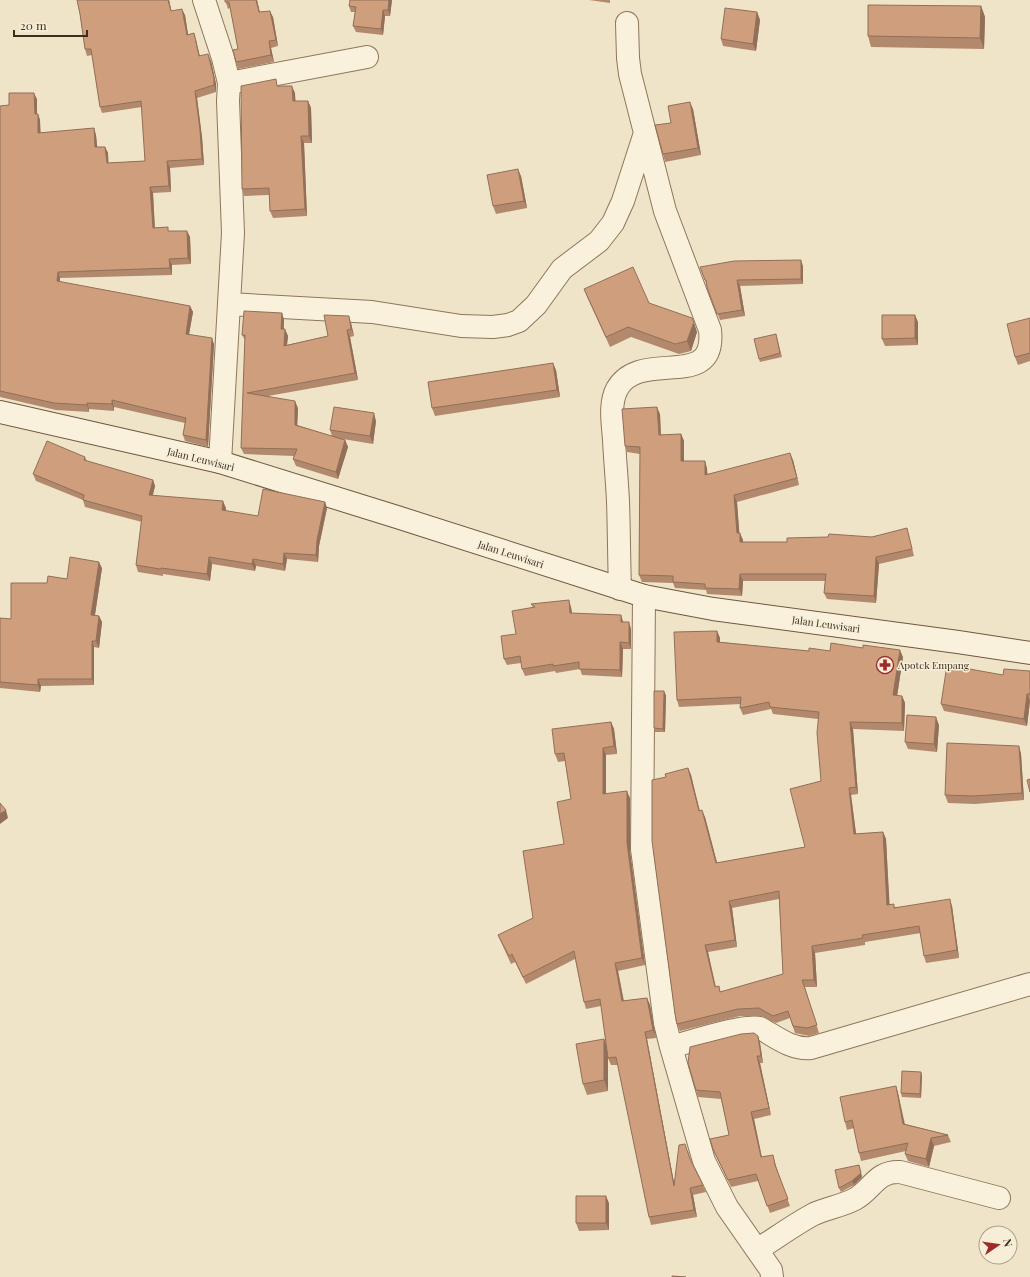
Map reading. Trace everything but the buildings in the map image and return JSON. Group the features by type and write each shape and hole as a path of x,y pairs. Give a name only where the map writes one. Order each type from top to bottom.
{"street":[{"path":"204,0 223,58 229,83 228,101 233,233 220,462"},
{"path":"620,589 618,501 612,408 616,391 627,377 638,373 665,368 690,366 699,363 706,357 710,350 712,340 710,330 665,211 630,74 627,23"},
{"path":"229,83 367,58"},
{"path":"229,304 372,312 461,326 493,327 508,325 519,320 536,305 562,269 599,242 613,223 623,201 645,133"},
{"name":"Jalan Leuwisari","path":"0,412 220,462 644,596 712,609 1030,653"},
{"path":"644,596 642,848 665,1023 704,1161 727,1207 770,1270 772,1277"},
{"path":"671,1047 744,1028 754,1027 760,1028 792,1046 799,1048 811,1048 1030,984"},
{"path":"757,1250 814,1214 853,1200 861,1195 878,1178 889,1172 900,1172 999,1198"}],"place":[{"name":"Apotek Empang","path":"885,665"}]}
